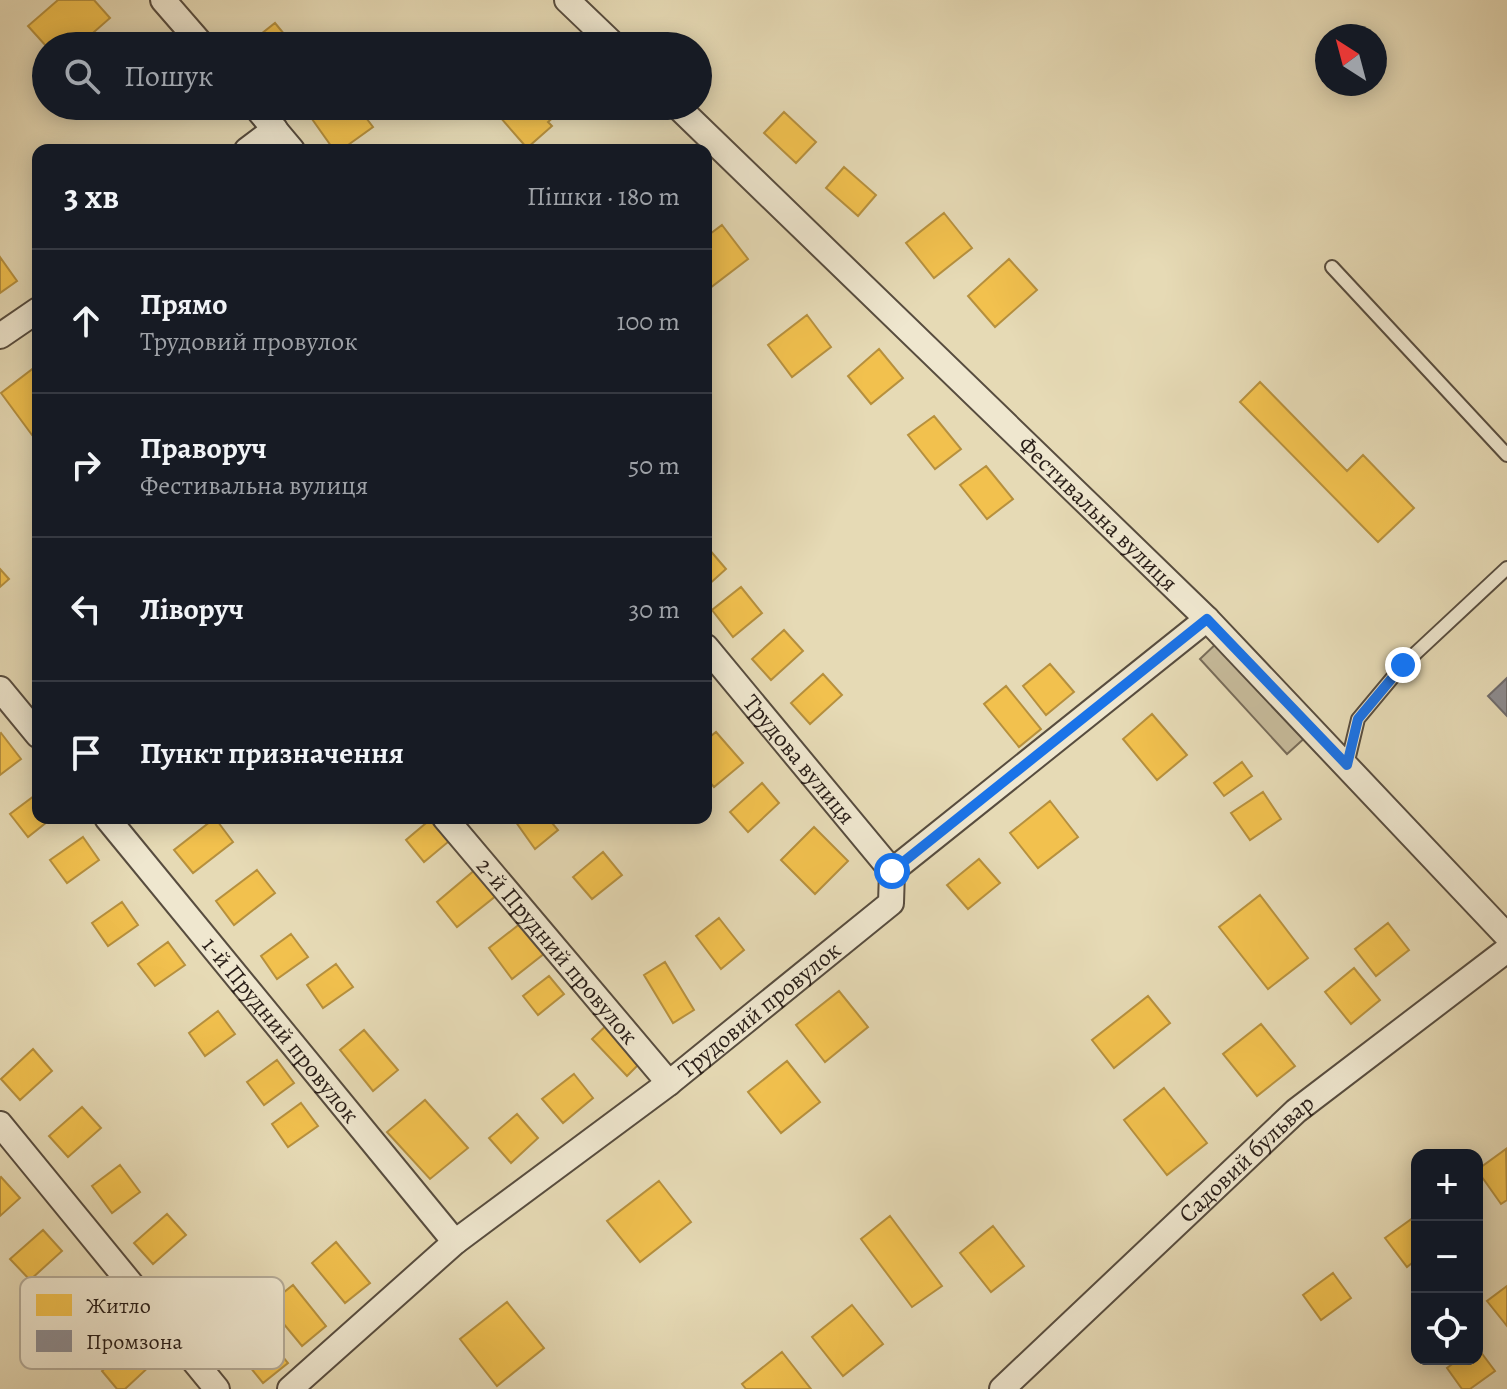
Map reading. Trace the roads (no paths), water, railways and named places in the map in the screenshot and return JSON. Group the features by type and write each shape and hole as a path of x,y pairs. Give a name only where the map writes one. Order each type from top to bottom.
{"street":[{"path":"163,0 191,32"},
{"path":"567,0 600,32"},
{"path":"267,120 287,144"},
{"name":"Фестивальна вулиця","path":"691,120 1207,619 1507,936"},
{"path":"255,144 275,129"},
{"path":"0,336 32,323"},
{"path":"892,871 1207,619"},
{"name":"Трудова вулиця","path":"712,654 892,871"},
{"path":"0,689 32,728"},
{"name":"1-й Прудний провулок","path":"112,824 455,1242"},
{"name":"2-й Прудний провулок","path":"450,824 669,1083"},
{"name":"Трудовий провулок","path":"290,1389 455,1242 669,1083 891,903 892,871"},
{"name":"Садовий бульвар","path":"1002,1389 1296,1111 1507,950"},
{"path":"0,1124 125,1277"},
{"path":"201,1369 217,1389"}],"lane":[{"path":"1332,267 1507,455"},
{"path":"1347,765 1358,719 1403,665 1507,568"}]}
